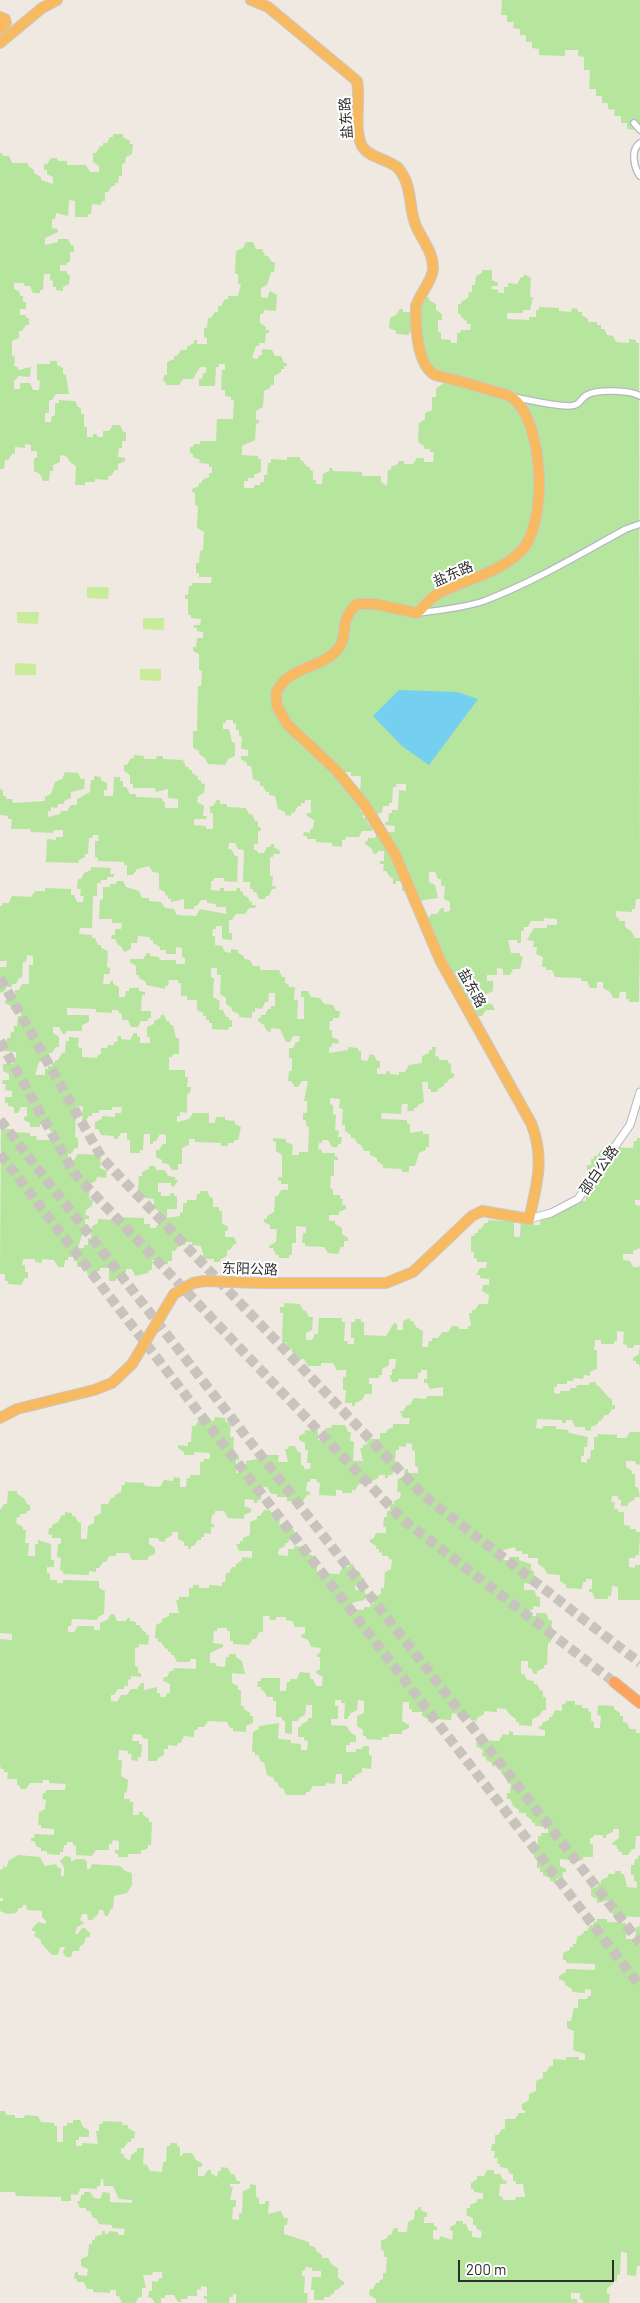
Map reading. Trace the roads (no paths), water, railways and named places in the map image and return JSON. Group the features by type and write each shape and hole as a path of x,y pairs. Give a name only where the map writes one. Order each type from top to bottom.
{"highway":[{"path":"0,43 42,8 57,0"},
{"name":"盐东路","path":"251,0 268,7 356,81 361,144 365,150 397,168 405,178 409,187 416,225 432,260 433,270 429,282 418,298 416,307 422,360 427,371 511,397 526,412 533,434 540,484 540,502 535,529 521,551 492,572 438,594 417,613 374,604 357,604 347,613 343,639 338,648 328,658 287,676 276,693 277,706 287,724 336,770 370,812 395,854 416,898 440,960 531,1124 538,1140 540,1156 537,1185 529,1219"},
{"path":"0,17 5,18 6,23 0,29"},
{"name":"东阳公路","path":"0,1418 32,1404 94,1390 112,1383 132,1364 174,1294 193,1283 204,1281 269,1284 386,1283 413,1272 472,1216 482,1212 529,1219"},
{"path":"614,1682 640,1703"}],"street":[{"path":"634,124 640,130"},
{"path":"640,143 636,146 634,154 635,168 640,176"},
{"path":"511,397 566,406 576,405 587,395 594,393 633,391 640,396"},
{"path":"417,613 452,609 483,601 526,583 626,529 640,524"},
{"name":"邵白公路","path":"529,1219 551,1213 578,1199 630,1125 640,1092"}],"water":[{"path":"399,690 457,692 478,699 429,765 402,746 373,716"}],"tunnel":[{"path":"0,978 102,1158 424,1496 640,1663"},
{"path":"0,1041 74,1173 402,1519 614,1682"},
{"path":"0,1120 640,1943"},
{"path":"0,1154 640,1986"}]}
